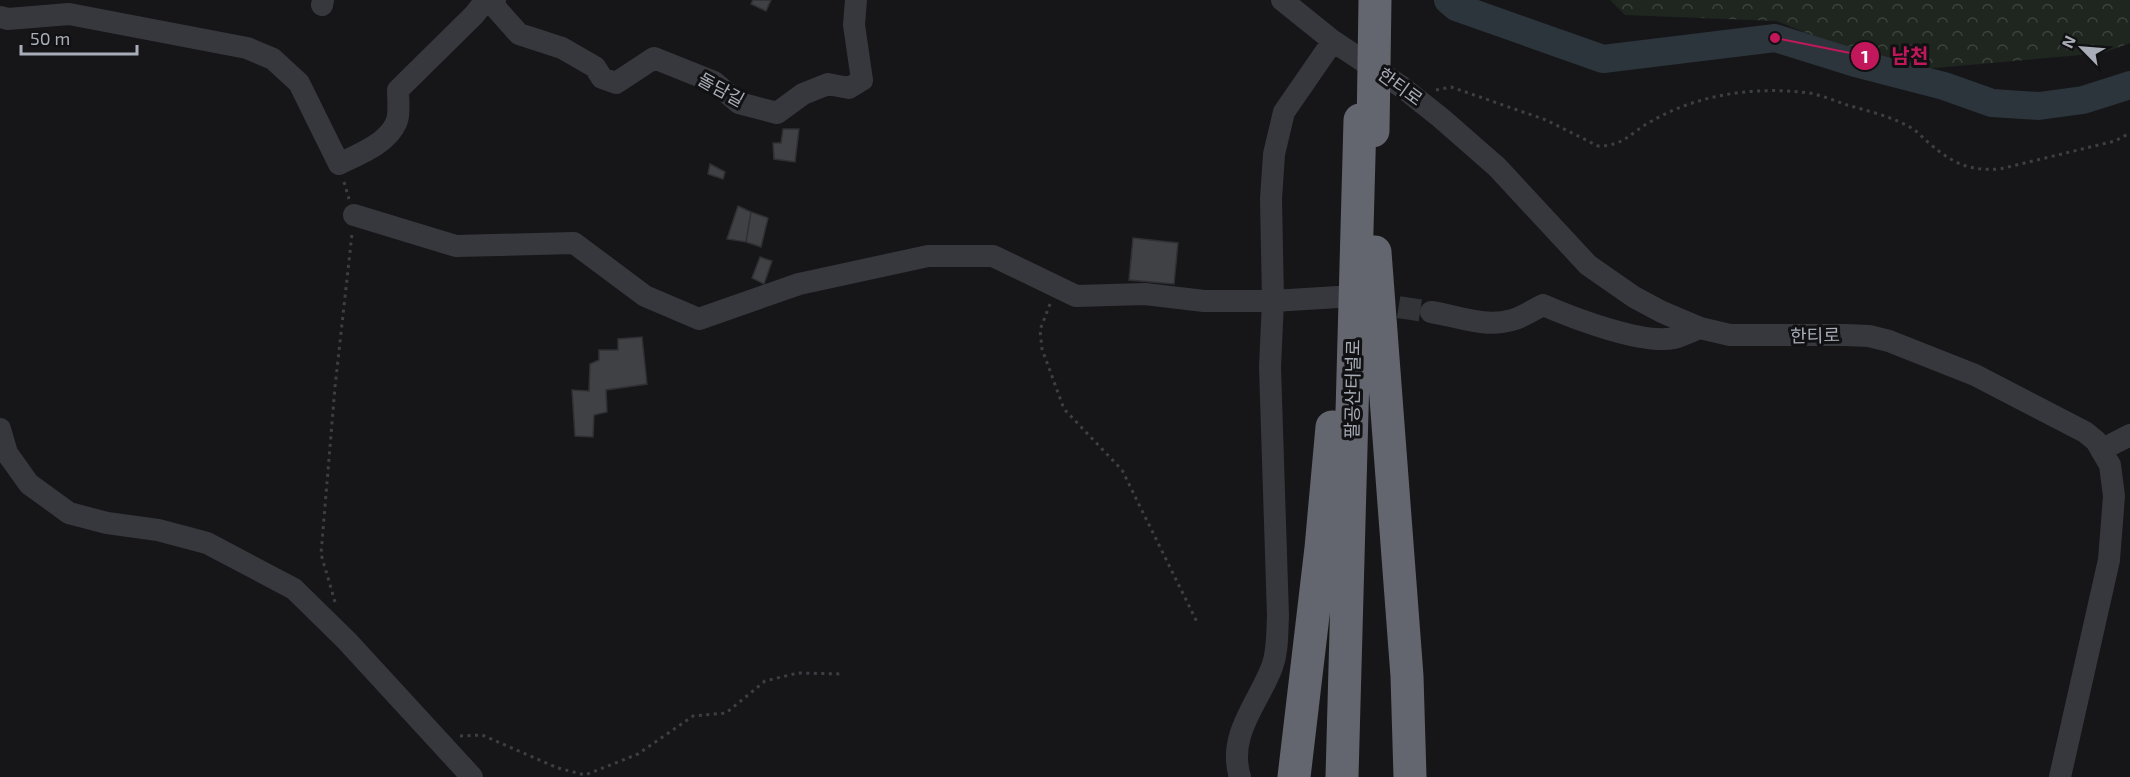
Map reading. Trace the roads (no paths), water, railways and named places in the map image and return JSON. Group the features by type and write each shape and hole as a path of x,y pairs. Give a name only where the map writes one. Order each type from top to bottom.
{"highway":[{"name":"팔공산터널로","path":"1361,0 1367,125"},
{"name":"팔공산터널로","path":"1342,777 1352,692 1367,125 1375,0"},
{"path":"1294,777 1321,548 1340,335 1365,201"},
{"path":"1365,201 1406,664 1410,777"},
{"name":"팔공산터널로","path":"1352,692 1359,777"}],"street":[{"path":"0,17 8,20 68,7 247,48 273,59 299,83 339,164 387,136 397,123 398,90 474,15 486,0"},
{"name":"돌담길","path":"495,0 494,6 519,34 561,48 595,67 602,78 616,83 654,58 714,82 739,103 777,113 803,94 828,84 849,88 862,80 854,25 856,0"},
{"name":"한티로","path":"1282,0 1333,41 1420,101 1467,139 1497,167 1588,265 1634,297 1700,328 1730,335 1845,335 1889,340 1975,375 2085,432 2096,441 2110,465 2114,496 2109,560 2060,777"},
{"path":"1240,777 1236,756 1239,737 1243,724 1263,687 1277,647 1270,367 1273,301 1271,199 1274,154 1284,112 1333,41"},
{"path":"354,215 456,246 574,243 645,296 699,319 798,284 928,256 993,256 1076,296 1145,294 1204,301 1273,301 1338,297"},
{"path":"1431,312 1461,317 1481,324 1512,320 1543,305 1581,321 1640,337 1672,338 1700,328"},
{"path":"0,429 7,453 30,484 69,513 106,523 158,530 207,543 294,589 347,641 472,777"},
{"path":"2101,450 2127,439"}],"waterway":[{"path":"1448,0 1456,7 1603,59 1775,38 1855,63 1944,86 1992,103 2039,106 2083,100 2130,85"}],"tunnel":[{"path":"1366,302 1431,312"}],"place":[{"name":"남천","path":"1775,38"}]}
